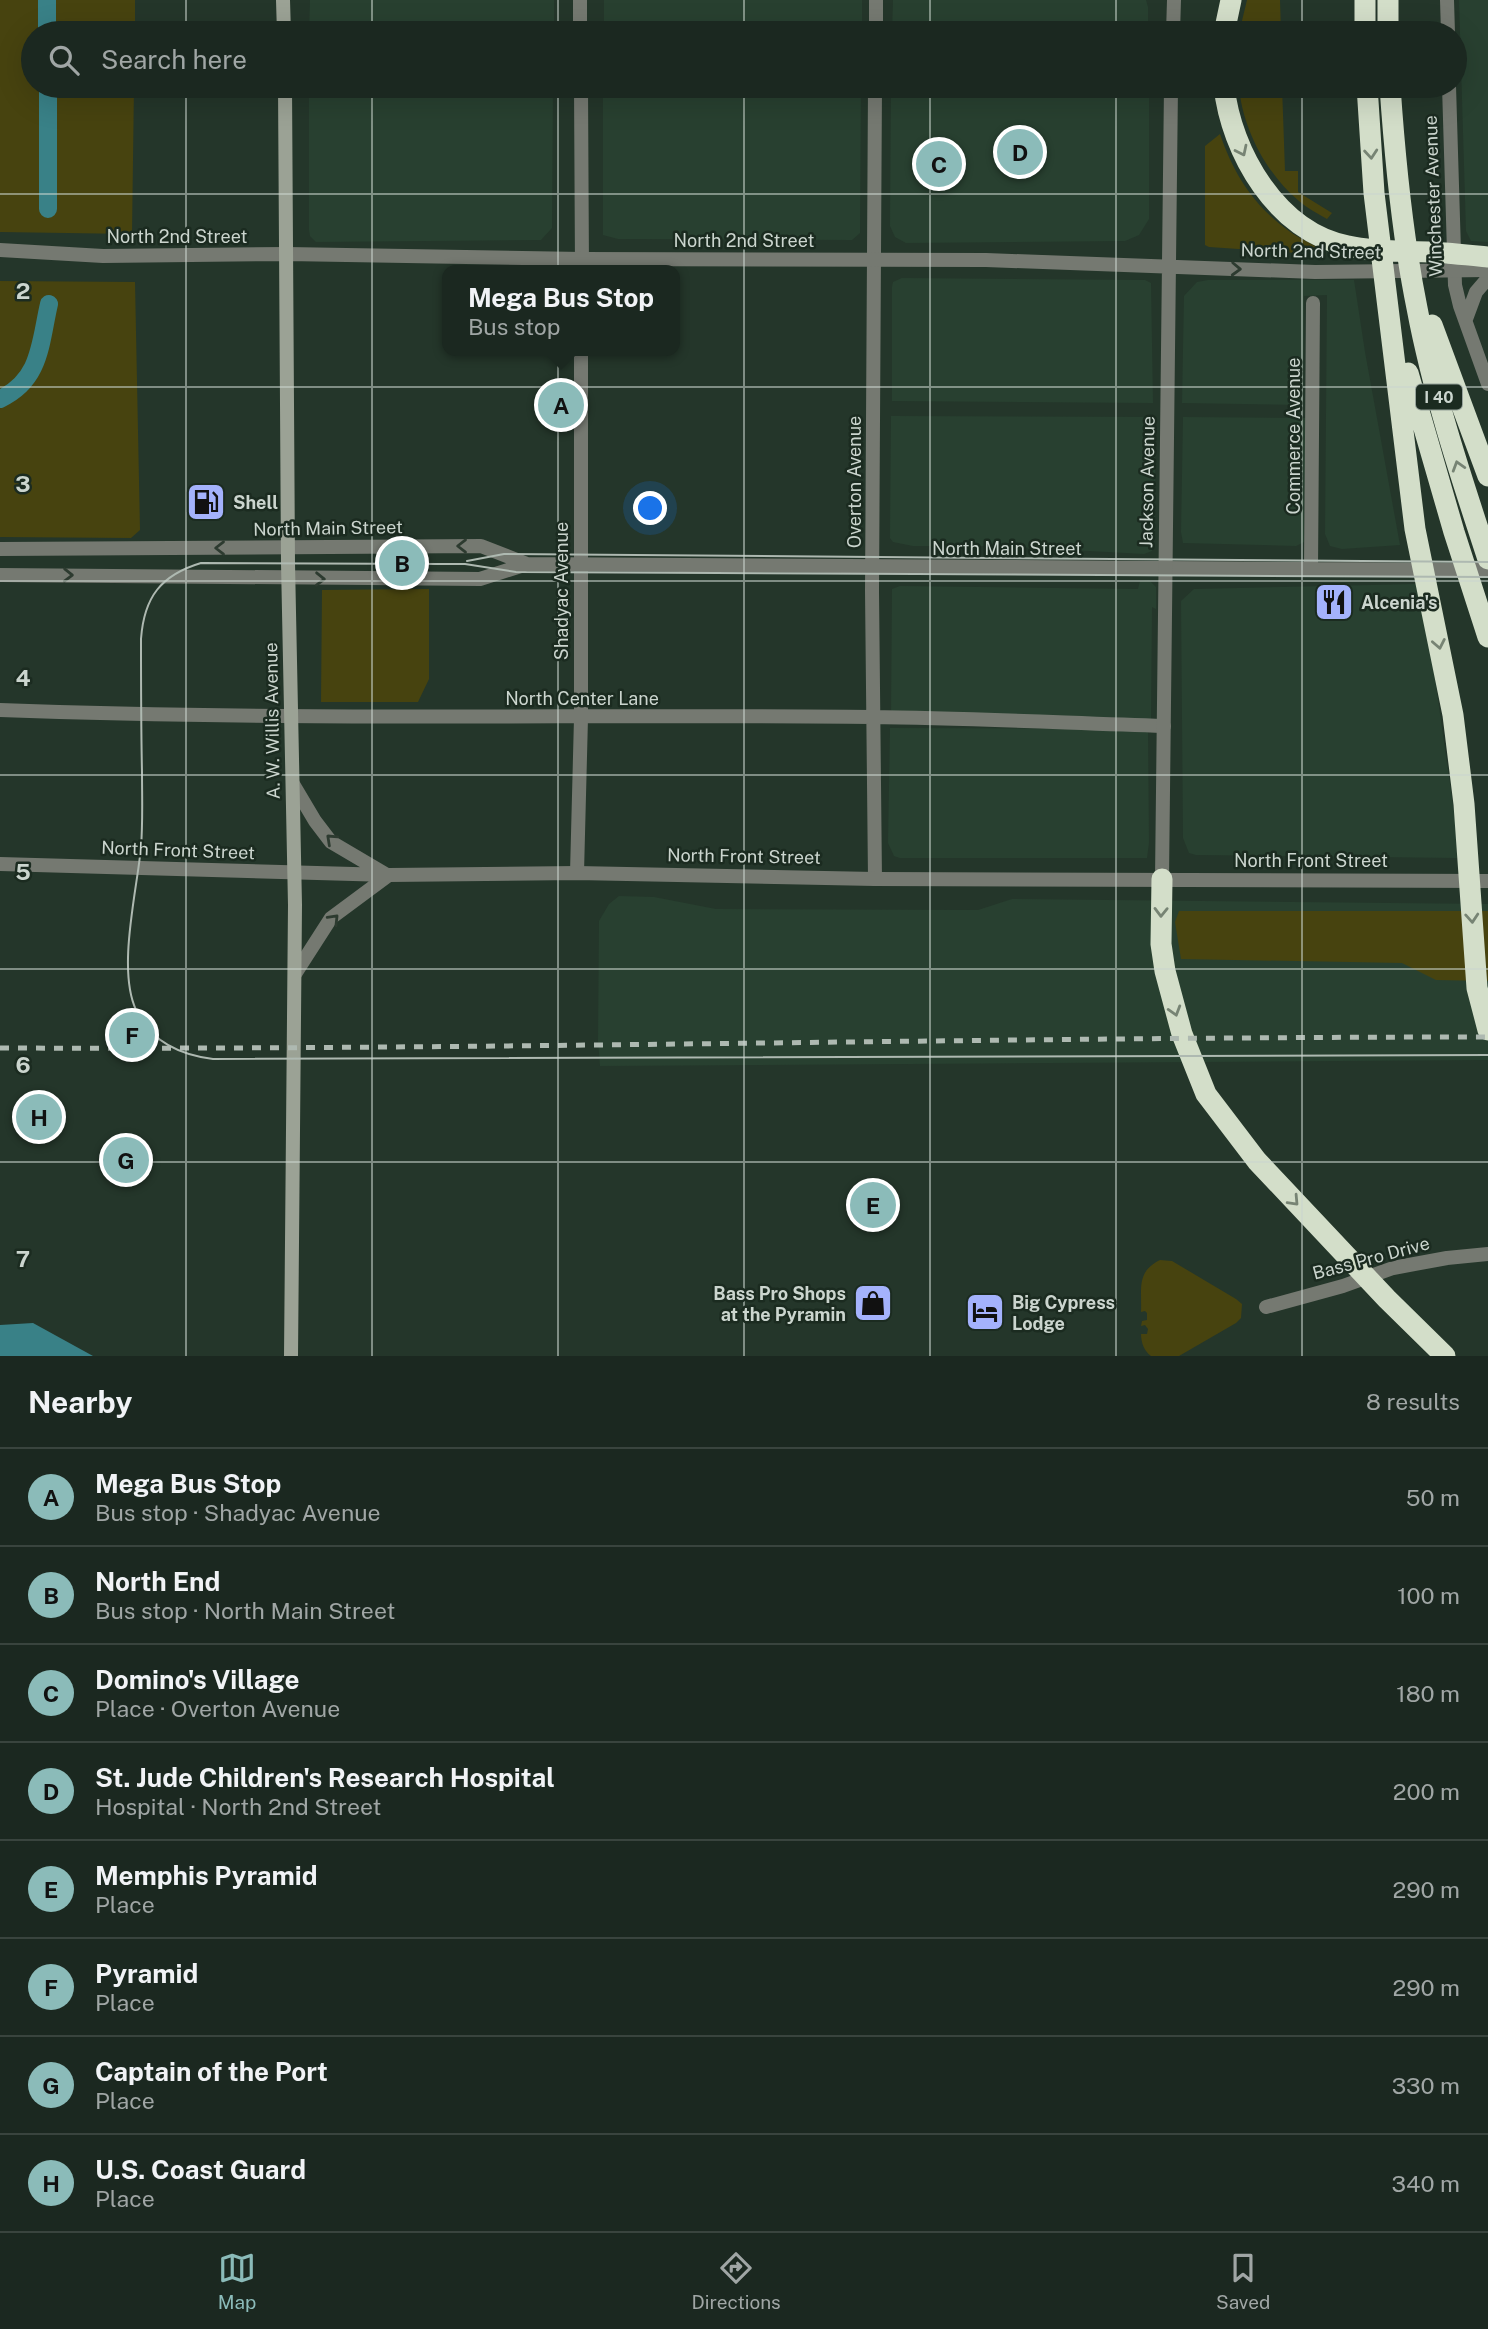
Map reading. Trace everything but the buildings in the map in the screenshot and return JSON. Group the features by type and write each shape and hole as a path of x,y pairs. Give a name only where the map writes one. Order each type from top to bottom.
{"highway":[{"path":"1227,21 1231,0"},
{"path":"1365,0 1365,21"},
{"path":"1388,0 1388,21"},
{"path":"1226,98 1237,140 1248,163 1274,200 1306,228 1347,246 1453,262 1488,257"},
{"name":"I 40","path":"1368,98 1374,192 1387,286 1422,424 1488,637"},
{"name":"I 40","path":"1391,98 1399,196 1417,310 1439,398 1488,559"},
{"path":"1408,261 1488,476"},
{"path":"1387,286 1415,529 1452,715 1460,770 1477,988 1488,1030"},
{"path":"1162,879 1161,944 1173,1004 1206,1094 1257,1161 1387,1299 1445,1356"}],"main road":[{"path":"283,0 284,21"},
{"name":"A. W. Willis Avenue","path":"285,98 288,578 295,974 291,1356"}],"street":[{"path":"580,0 580,21"},
{"path":"876,0 876,21"},
{"path":"1173,21 1174,0"},
{"path":"1447,0 1448,21"},
{"path":"581,98 582,264"},
{"name":"Overton Avenue","path":"875,98 872,566 875,879"},
{"name":"Jackson Avenue","path":"1162,879 1171,98"},
{"name":"Winchester Avenue","path":"1449,98 1453,262 1460,306 1488,384"},
{"name":"North 2nd Street","path":"0,250 103,256 287,254 582,264 874,259 1037,261 1315,272 1453,262 1488,270"},
{"path":"1466,319 1476,292 1488,278"},
{"name":"Commerce Avenue","path":"1311,569 1313,303"},
{"name":"Shadyac Avenue","path":"577,873 581,718 581,356"},
{"name":"North Main Street","path":"0,549 481,546 527,564"},
{"name":"North Main Street","path":"0,575 480,579 527,564 1488,570"},
{"name":"North Center Lane","path":"0,710 292,717 873,717 1164,726"},
{"path":"293,784 331,842 388,875 331,918 295,974"},
{"name":"North Front Street","path":"0,864 388,875 577,873 875,879 1488,881"},
{"name":"Bass Pro Drive","path":"1266,1307 1343,1286 1393,1268 1488,1254"}],"shaded area":[{"path":"0,0 135,0 135,21 21,21 21,98 134,98 132,234 0,232"},
{"path":"310,0 554,0 554,21 309,21"},
{"path":"604,0 862,0 862,21 604,21"},
{"path":"893,0 1146,0 1148,7 1148,21 892,21"},
{"path":"1247,0 1280,0 1281,21 1242,21"},
{"path":"1459,0 1488,0 1488,242 1471,241 1466,231 1462,98 1467,98 1467,21 1460,21"},
{"path":"309,98 553,98 552,228 541,240 316,242 310,236"},
{"path":"603,98 861,98 860,233 852,240 618,239 603,235"},
{"path":"891,98 1149,98 1149,219 1139,235 1125,241 906,243 895,237 890,226"},
{"path":"1240,98 1282,98 1285,171 1298,171 1298,192 1332,213 1327,219 1299,201 1266,164 1251,133"},
{"path":"1220,134 1232,163 1255,200 1277,221 1326,255 1205,245 1205,146"},
{"path":"902,278 1145,280 1151,283 1153,403 892,401 892,287 893,282"},
{"path":"1354,280 1400,545 1342,549 1330,546 1325,534 1327,295 1304,296 1303,405 1182,403 1184,296 1197,282"},
{"path":"0,281 135,282 140,530 131,538 0,537"},
{"path":"891,416 1155,417 1155,533 1152,551 1144,554 996,546 913,546 893,542 890,538"},
{"path":"1183,417 1306,418 1304,542 1296,546 1183,543"},
{"path":"1149,580 1156,587 1156,609 1152,607 1151,719 891,713 892,589 900,586 1138,589 1140,581"},
{"path":"1416,584 1432,658 1455,819 1457,858 1189,853 1183,838 1181,601 1194,589"},
{"path":"429,589 429,679 418,702 321,702 322,590"},
{"path":"890,728 1148,729 1147,858 894,856 888,843"},
{"path":"619,896 654,897 716,909 978,910 1012,899 1488,904 1488,1060 600,1066 599,921 609,904"},
{"path":"1179,911 1488,911 1488,981 1436,980 1402,963 1181,959 1175,922"},
{"path":"1160,1260 1172,1261 1236,1299 1242,1304 1241,1318 1179,1356 1151,1356 1145,1349 1141,1334 1147,1334 1148,1329 1145,1325 1141,1326 1142,1321 1147,1320 1147,1313 1141,1312 1141,1288 1147,1270"}],"water":[{"path":"33,1323 93,1356 0,1356 0,1325"}],"waterway":[{"path":"47,0 47,21"},
{"path":"48,98 48,209"},
{"path":"0,399 24,382 31,371 40,346 49,304"}],"tram line":[{"path":"467,561 504,554 1488,562"},
{"path":"1488,577 516,572 465,564 201,563 165,581 151,600 143,624 142,838 128,952 131,993 142,1021 168,1045 213,1059 1488,1055"}],"railway":[{"path":"0,1048 1488,1037"}],"place":[{"name":"St. Jude Children's Research Hospital","path":"1020,152"},
{"name":"Domino's Village","path":"939,164"},
{"name":"Mega Bus Stop","path":"561,405"},
{"name":"Shell","path":"206,502"},
{"name":"North End","path":"402,563"},
{"name":"Alcenia's","path":"1334,602"},
{"name":"Pyramid","path":"132,1035"},
{"name":"U.S. Coast Guard","path":"39,1117"},
{"name":"Captain of the Port","path":"126,1160"},
{"name":"Memphis Pyramid","path":"873,1205"},
{"name":"Bass Pro Shops at the Pyramin","path":"873,1303"},
{"name":"Big Cypress Lodge","path":"985,1312"}]}
